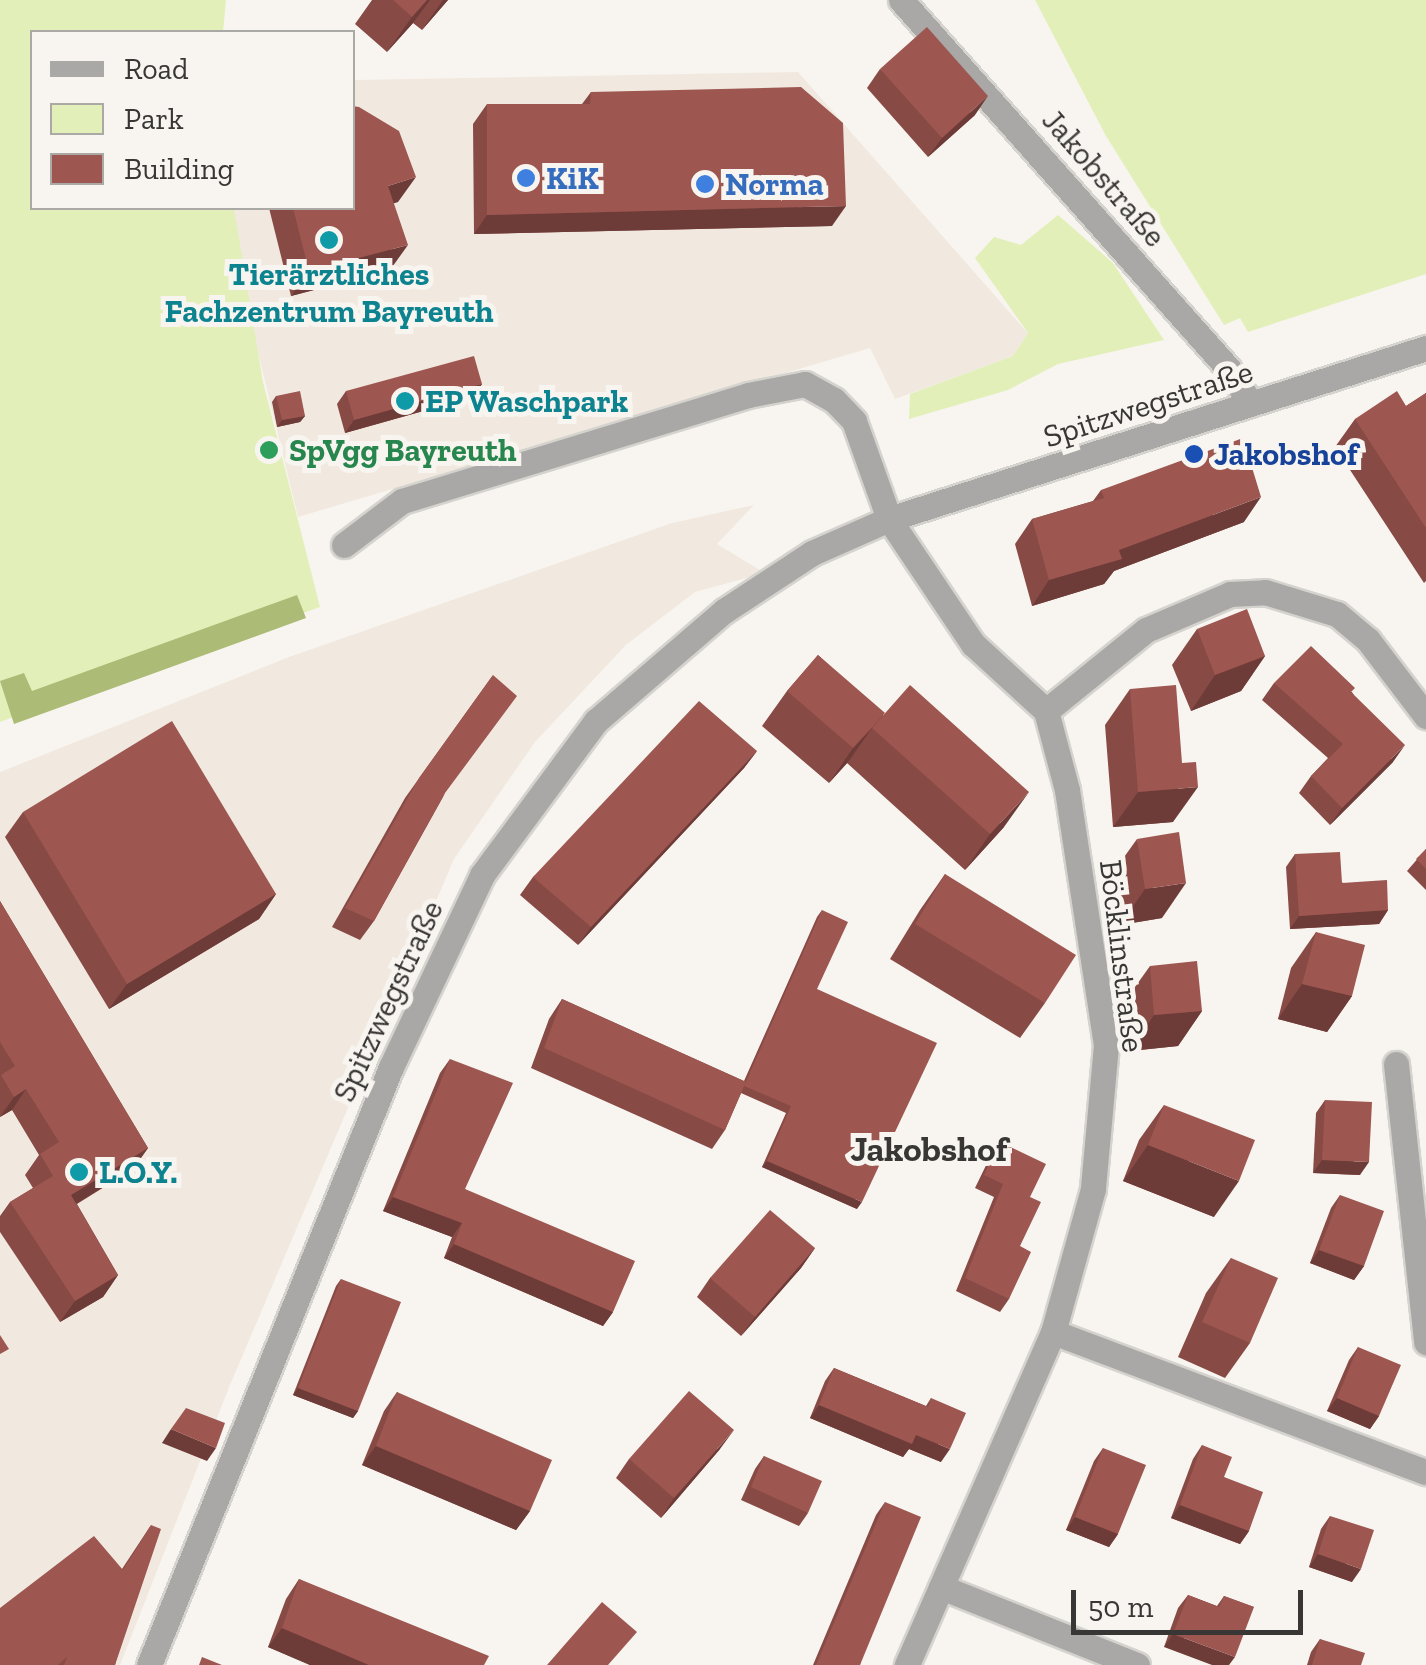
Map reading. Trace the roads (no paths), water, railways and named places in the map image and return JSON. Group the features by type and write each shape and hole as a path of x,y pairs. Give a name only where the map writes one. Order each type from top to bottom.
{"street":[{"name":"Jakobstraße","path":"901,0 1230,370 1251,404"},
{"name":"Spitzwegstraße","path":"149,1665 391,1066 482,875 596,722 665,658 812,554 889,519 1426,348"},
{"path":"344,546 402,500 748,395 805,384 834,400 854,422 889,519 973,644 1046,711 1146,630 1230,594 1265,592 1337,614 1368,640 1426,716"},
{"name":"Böcklinstraße","path":"907,1665 1053,1332 1094,1188 1106,1044 1067,790 1046,711"},
{"path":"1396,1064 1426,1342"},
{"path":"1053,1332 1426,1472"},
{"path":"942,1586 1137,1665"}],"place":[{"name":"KiK","path":"526,178"},
{"name":"Norma","path":"705,184"},
{"name":"Tierärztliches Fachzentrum Bayreuth","path":"329,240"},
{"name":"EP Waschpark","path":"405,401"},
{"name":"SpVgg Bayreuth","path":"269,450"},
{"name":"Jakobshof","path":"1194,454"},
{"name":"L.O.Y.","path":"79,1172"}],"district":[{"name":"Jakobshof","path":"929,1149"}]}
